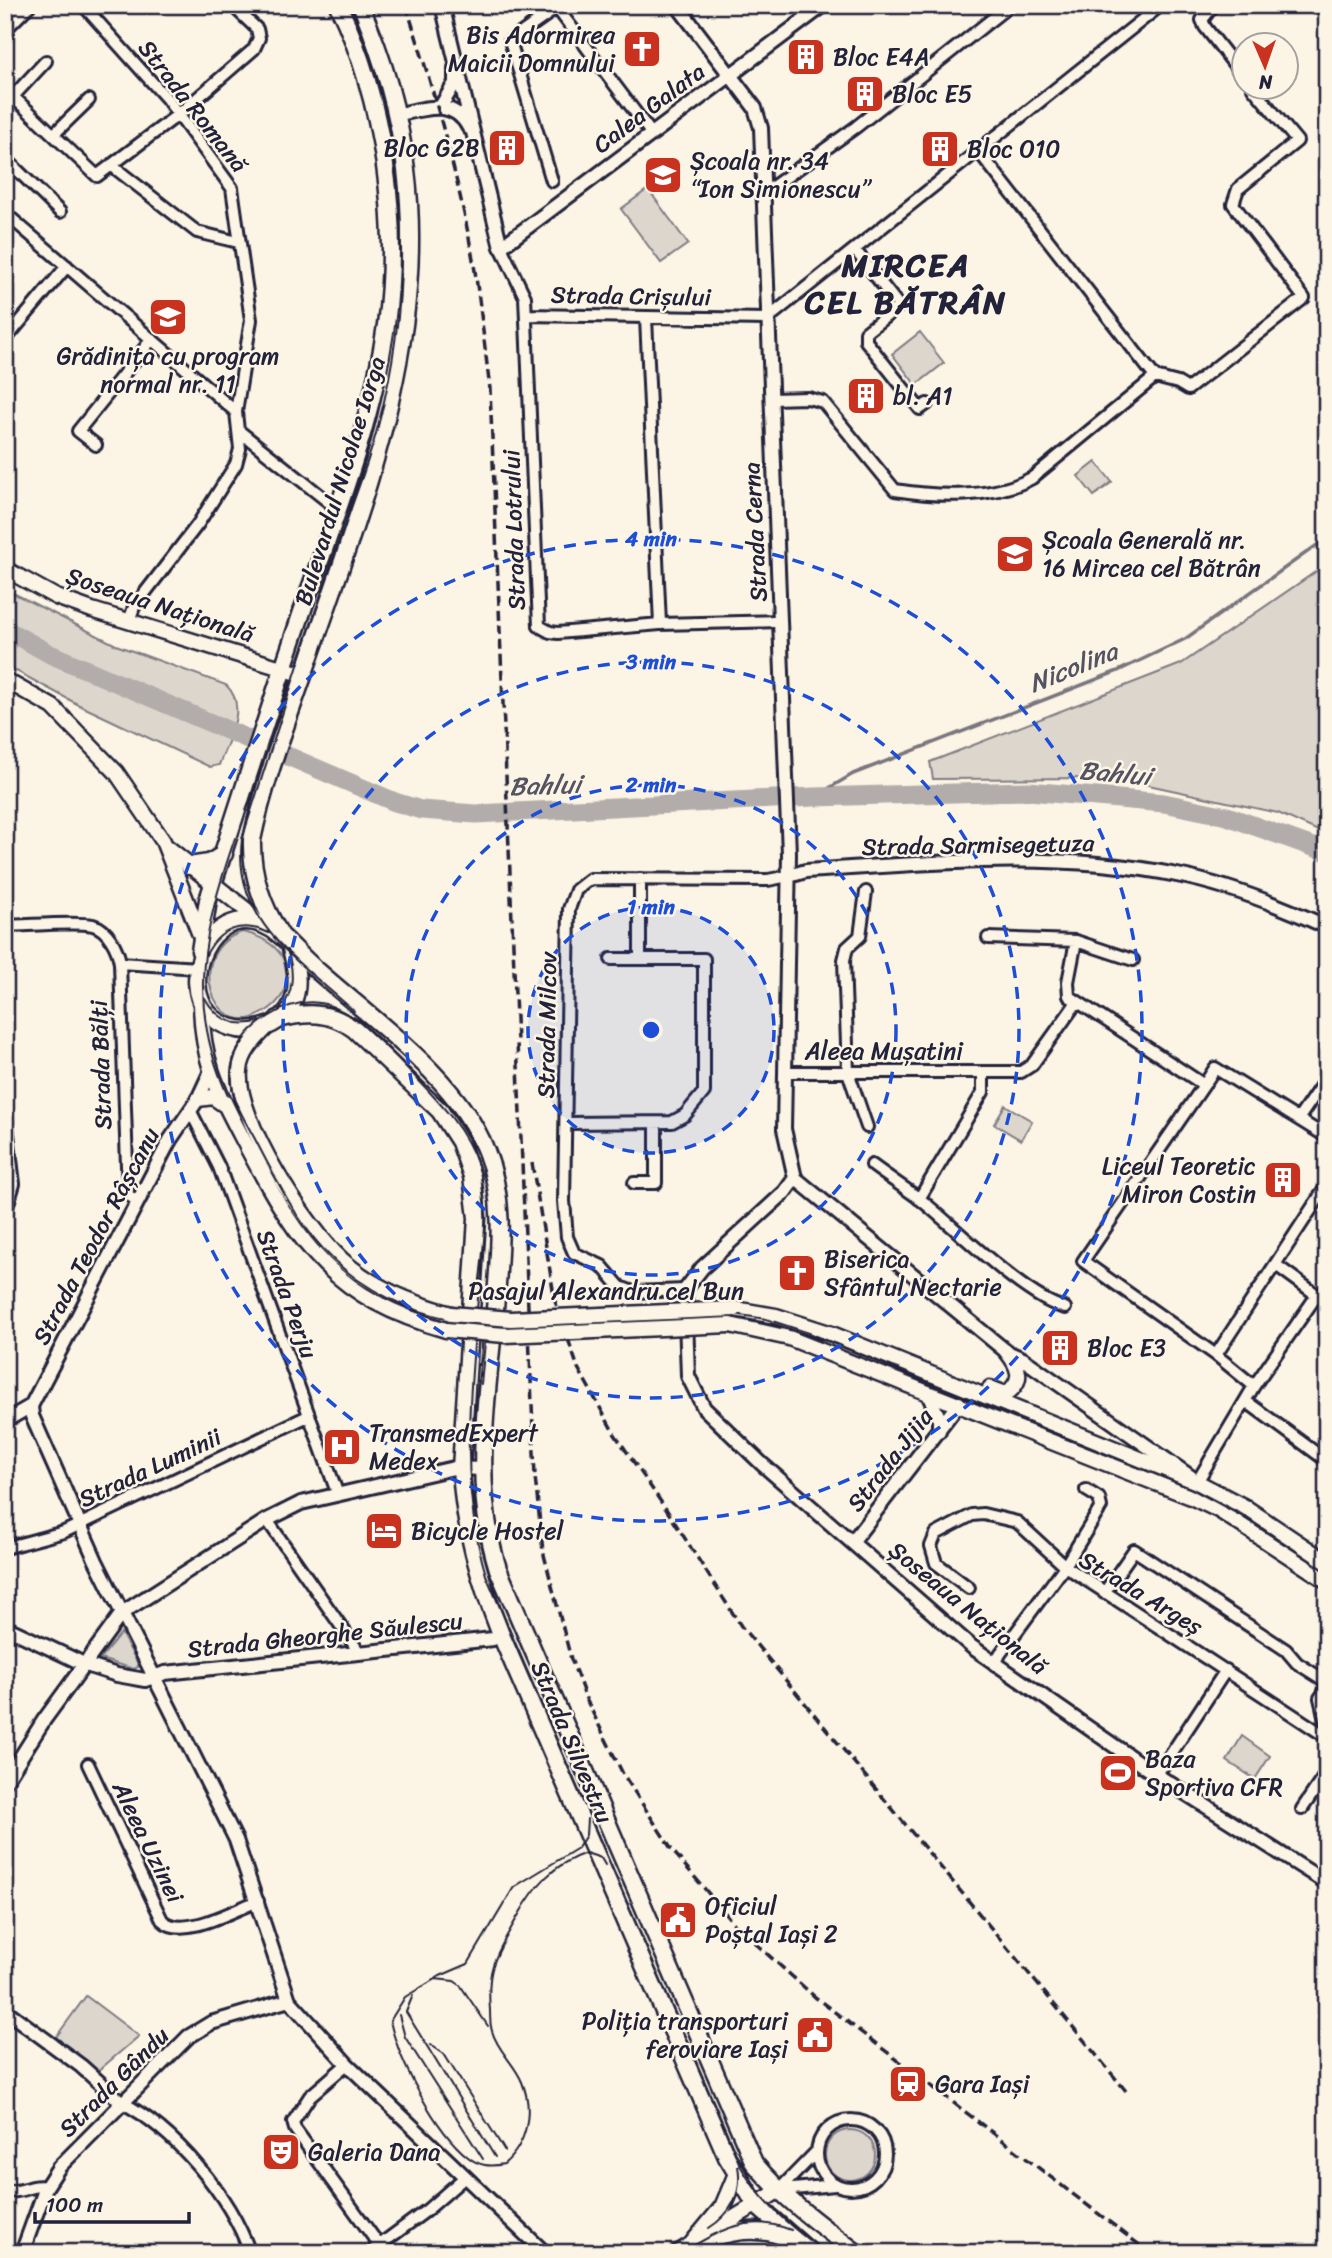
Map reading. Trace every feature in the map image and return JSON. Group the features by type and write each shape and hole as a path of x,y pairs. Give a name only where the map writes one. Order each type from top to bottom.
{"main road":[{"name":"Bulevardul Nicolae Iorga","path":"223,854 338,506 379,364 386,324 389,228 377,125 356,52 338,5"},
{"name":"Bulevardul Nicolae Iorga","path":"286,940 263,903 251,859 252,840 288,719 376,457 402,352 408,307 410,218 396,115 386,75 360,5"},
{"name":"Șoseaua Națională","path":"5,569 56,597 304,675"},
{"path":"5,680 53,707 97,750 145,810 166,846 200,935"},
{"path":"166,846 189,866 214,883 250,913 256,922 286,940 296,966 296,989 290,1006 273,1023 239,1030 219,1023 205,1008 201,994 200,935 214,883 223,854"},
{"path":"189,866 209,863 223,854"},
{"path":"199,963 208,940 226,926 256,922"},
{"name":"Strada Silvestru","path":"286,940 429,1070 475,1126 498,1190 498,1270 482,1469 490,1544 513,1608 754,2163 779,2191 857,2253"},
{"name":"Pasajul Alexandru cel Bun","path":"201,994 201,1036 210,1073 282,1213 310,1251 350,1288 396,1314 446,1330 484,1335 730,1325 789,1338 1191,1497 1220,1511 1327,1581"},
{"name":"Strada Silvestru","path":"273,1023 308,1013 341,1020 366,1039 440,1111 460,1142 472,1176 477,1218 461,1468 469,1542 501,1635 736,2176 757,2205 804,2248"},
{"name":"Pasajul Alexandru cel Bun","path":"273,1023 254,1039 240,1069 242,1099 293,1199 313,1229 343,1261 402,1298 451,1314 490,1319 735,1309 776,1316 832,1334 936,1375"},
{"path":"194,1104 213,1097 227,1107"},
{"path":"936,1375 951,1373 1006,1394 1015,1388 1020,1375 1018,1366 1007,1352"},
{"path":"936,1375 1197,1482 1245,1507 1327,1562"},
{"path":"694,2242 723,2207 736,2176"},
{"path":"677,2253 779,2191"},
{"path":"694,2242 761,2229 804,2248"}],"street":[{"path":"5,30 30,5"},
{"name":"Strada Romană","path":"83,5 179,114 232,188 251,320 236,412 239,431 236,464 226,483 134,607 129,621"},
{"path":"46,61 8,97 54,134 97,176 179,114 258,44 257,29 232,5"},
{"path":"442,5 501,247"},
{"name":"Strada Cerna","path":"677,5 758,115 789,854 784,1129 795,1178"},
{"name":"Calea Galata","path":"501,247 824,5"},
{"path":"763,188 771,188 856,127 1010,5"},
{"path":"767,319 980,153 1161,5"},
{"path":"1214,5 1202,20 1230,59"},
{"path":"552,181 510,40 559,7 650,133"},
{"path":"441,106 454,83 453,53"},
{"path":"54,134 89,100"},
{"path":"980,153 1155,377 1178,383 1188,389 1304,298 1233,204 1238,189 1297,142 1264,102"},
{"path":"396,115 441,106 458,112 472,136"},
{"path":"5,158 60,212"},
{"path":"111,165 197,232 238,242"},
{"path":"5,213 236,412"},
{"name":"Strada Crișului","path":"501,247 525,297 526,315 767,319"},
{"path":"855,250 899,306 866,332 866,341 920,409 926,404"},
{"path":"5,340 67,266"},
{"name":"Strada Lotrului","path":"526,315 539,625 550,632 558,632 660,624 780,621"},
{"path":"646,318 660,624"},
{"path":"96,445 78,431 152,339"},
{"path":"771,399 808,398 823,402 895,490 993,492 1012,489 1032,478 1155,377"},
{"path":"239,431 330,503 338,506"},
{"path":"5,686 22,689"},
{"name":"Strada Sarmisegetuza","path":"789,876 806,871 980,861 1111,865 1177,875 1237,891 1327,927"},
{"name":"Strada Milcov","path":"685,1290 633,1292 620,1287 602,1266 574,1253 567,1237 565,1201 569,909 576,890 590,879 768,880 789,876"},
{"path":"640,879 640,959"},
{"path":"866,892 860,936 845,953 848,1072 867,1127"},
{"path":"5,926 94,925 109,937 120,963 199,963"},
{"path":"988,938 1076,941 1133,960"},
{"path":"1076,941 1069,996 1205,1085"},
{"path":"567,1123 672,1122 685,1115 704,1092 704,959 611,959"},
{"name":"Strada Bălți","path":"120,963 128,1195 138,1201"},
{"name":"Aleea Mușatini","path":"785,1072 1021,1072 1032,1065 1077,1002"},
{"path":"1254,1386 1216,1354 1083,1261 1215,1068 1327,1137"},
{"name":"Aleea Mușatini","path":"919,1199 983,1092 983,1072"},
{"name":"Strada Teodor Râșcanu","path":"31,1406 138,1201 210,1073"},
{"path":"1299,1118 1327,1077"},
{"name":"Strada Perju","path":"194,1104 338,1495"},
{"path":"5,1109 14,1184 5,1214"},
{"path":"634,1183 656,1183 656,1123"},
{"path":"872,1165 919,1199 1004,1271 1053,1305 1065,1308"},
{"path":"685,1290 702,1268 785,1192 795,1178 1007,1352 1023,1359 1197,1482"},
{"path":"1216,1354 1327,1185"},
{"path":"1191,1497 1197,1482 1247,1402 1254,1386 1317,1295 1276,1265"},
{"name":"Șoseaua Națională","path":"685,1290 688,1376 704,1408 762,1464 995,1665 1152,1772 1327,1882"},
{"path":"927,1392 939,1417 939,1431"},
{"path":"1247,1402 1327,1461"},
{"name":"Strada Jijia","path":"852,1542 959,1403"},
{"path":"5,1421 31,1406 32,1416 96,1561 236,1840 289,2000 347,2064 545,2253"},
{"name":"Strada Luminii","path":"5,1548 38,1542 219,1461 308,1416"},
{"path":"5,1783 44,1720 122,1613 267,1520 301,1503 461,1468 482,1469"},
{"path":"969,1588 936,1563 931,1546 936,1534 972,1515 983,1514 1017,1522 1065,1566 1102,1503 1086,1490"},
{"path":"267,1520 359,1653"},
{"path":"1104,1593 1134,1550 1286,1650 1297,1663 1327,1682"},
{"name":"Strada Argeș","path":"995,1665 1000,1654 1065,1566 1322,1734 1327,1730"},
{"name":"Strada Gheorghe Săulescu","path":"5,1627 86,1665 145,1680 165,1673 493,1639 501,1635"},
{"path":"1152,1772 1163,1766 1226,1670"},
{"path":"1327,1688 1320,1698 1327,1730"},
{"name":"Aleea Uzinei","path":"88,1764 162,1920 168,1926 187,1928 258,1901"},
{"path":"1302,1809 1327,1772"},
{"name":"Strada Gându","path":"22,2253 46,2187 59,2167 121,2102 200,2027 289,2000"},
{"path":"5,2010 81,2066 121,2102 138,2109 182,2149 233,2216 250,2253"},
{"path":"347,2064 310,2096 293,2122 295,2129 379,2245"},
{"path":"848,2120 865,2123 882,2140 885,2159 882,2169 871,2182 852,2189 835,2185 779,2191 817,2151 824,2134 832,2126 848,2120"},
{"path":"817,2151 821,2172 835,2185"},
{"path":"369,2253 427,2210 465,2177"},
{"path":"5,2190 20,2192 40,2185 46,2187"}],"shaded area":[{"path":"648,189 688,244 661,263 621,209"},
{"path":"920,332 944,363 916,385 892,354"},
{"path":"1096,462 1112,482 1094,496 1078,476"},
{"path":"1327,564 1327,835 1278,813 1116,778 933,779 930,762 1181,664"},
{"path":"5,589 116,645 226,685 233,694 236,713 219,765 210,767 79,705 5,665"},
{"path":"242,932 252,934 271,945 279,952 288,970 288,981 277,1002 261,1014 244,1019 229,1015 218,1005 211,990 209,973 213,957 224,942"},
{"path":"1005,1105 1032,1121 1021,1140 994,1124"},
{"path":"121,1633 137,1662 138,1667 134,1669 100,1659"},
{"path":"1242,1736 1270,1756 1255,1779 1227,1761"},
{"path":"86,1996 139,2036 98,2071 56,2037"},
{"path":"850,2130 868,2137 875,2155 868,2173 850,2180 832,2173 825,2155 832,2137"}],"waterway":[{"name":"Nicolina","path":"814,797 853,774 1118,671 1185,639 1327,538"},
{"name":"Bahlui","path":"5,629 50,654 395,802 421,810 476,814 814,797 1029,791 1164,803 1227,816 1327,852"}],"tram line":[{"path":"352,5 385,108 394,161 400,213 398,319 390,373 373,444 330,566 242,839 242,868 248,894 259,917 274,937 292,957 354,1011"},
{"path":"228,1096 215,1062 203,997 208,935 235,838"},
{"path":"206,955 218,938 232,929 250,928 269,933"},
{"path":"279,1010 288,997 292,982 287,950"},
{"path":"205,998 215,1012 235,1023 260,1021"},
{"path":"826,2253 778,2214 757,2191 740,2165 486,1575 472,1507 469,1472 470,1402 475,1333 478,1298 483,1248 485,1215 482,1182 472,1151 448,1113 399,1059 369,1030 336,1008 310,1002 290,1006 262,1021 242,1041 232,1066 233,1093 243,1118 287,1199 311,1234 340,1266 388,1298 436,1316 453,1320 471,1322 488,1324 734,1314 766,1319 809,1333 1192,1489 1238,1514 1327,1572"},
{"path":"481,1384 487,1321"},
{"path":"587,1819 586,1835 578,1848 514,1887 468,1964 440,1976 405,1997 390,2021 401,2055 431,2113 456,2145 476,2162 504,2164 523,2137 528,2115 522,2082 494,2038 491,2026 489,1995 495,1960 531,1895 554,1870 586,1853 601,1858 605,1865"},
{"path":"435,1979 454,1981 460,1985 488,2026"},
{"path":"413,1995 406,2012 495,2157"},
{"path":"399,2015 405,2037 483,2159"},
{"path":"431,2045 444,2054 505,2151"},
{"path":"709,2228 724,2216 734,2202 739,2185 738,2166"},
{"path":"682,2253 708,2237 734,2226 761,2223 791,2230"}],"railway":[{"path":"406,5 462,204 475,271 490,389 535,1477 543,1551 571,1659 586,1699 623,1774 672,1850 735,1925 815,1997 1150,2253"},
{"path":"532,1163 555,1301 578,1368 614,1433 741,1626 1126,2091"}],"place":[{"name":"Bis Adormirea Maicii Domnului","path":"642,49"},
{"name":"Bloc E4A","path":"806,57"},
{"name":"Bloc E5","path":"865,94"},
{"name":"Bloc G2B","path":"507,148"},
{"name":"Bloc O10","path":"940,149"},
{"name":"Școala nr. 34 “Ion Simionescu”","path":"663,175"},
{"name":"Grădinița cu program normal nr. 11","path":"168,317"},
{"name":"bl. A1","path":"866,396"},
{"name":"Școala Generală nr. 16 Mircea cel Bătrân","path":"1015,554"},
{"name":"Liceul Teoretic Miron Costin","path":"1283,1180"},
{"name":"Biserica Sfântul Nectarie","path":"797,1273"},
{"name":"Bloc E3","path":"1060,1348"},
{"name":"TransmedExpert Medex","path":"342,1447"},
{"name":"Bicycle Hostel","path":"384,1531"},
{"name":"Baza Sportiva CFR","path":"1118,1773"},
{"name":"Oficiul Poștal Iași 2","path":"678,1920"},
{"name":"Poliția transporturi feroviare Iași","path":"815,2035"},
{"name":"Gara Iași","path":"908,2084"},
{"name":"Galeria Dana","path":"281,2152"}],"district":[{"name":"MIRCEA CEL BĂTRÂN","path":"906,284"}]}
